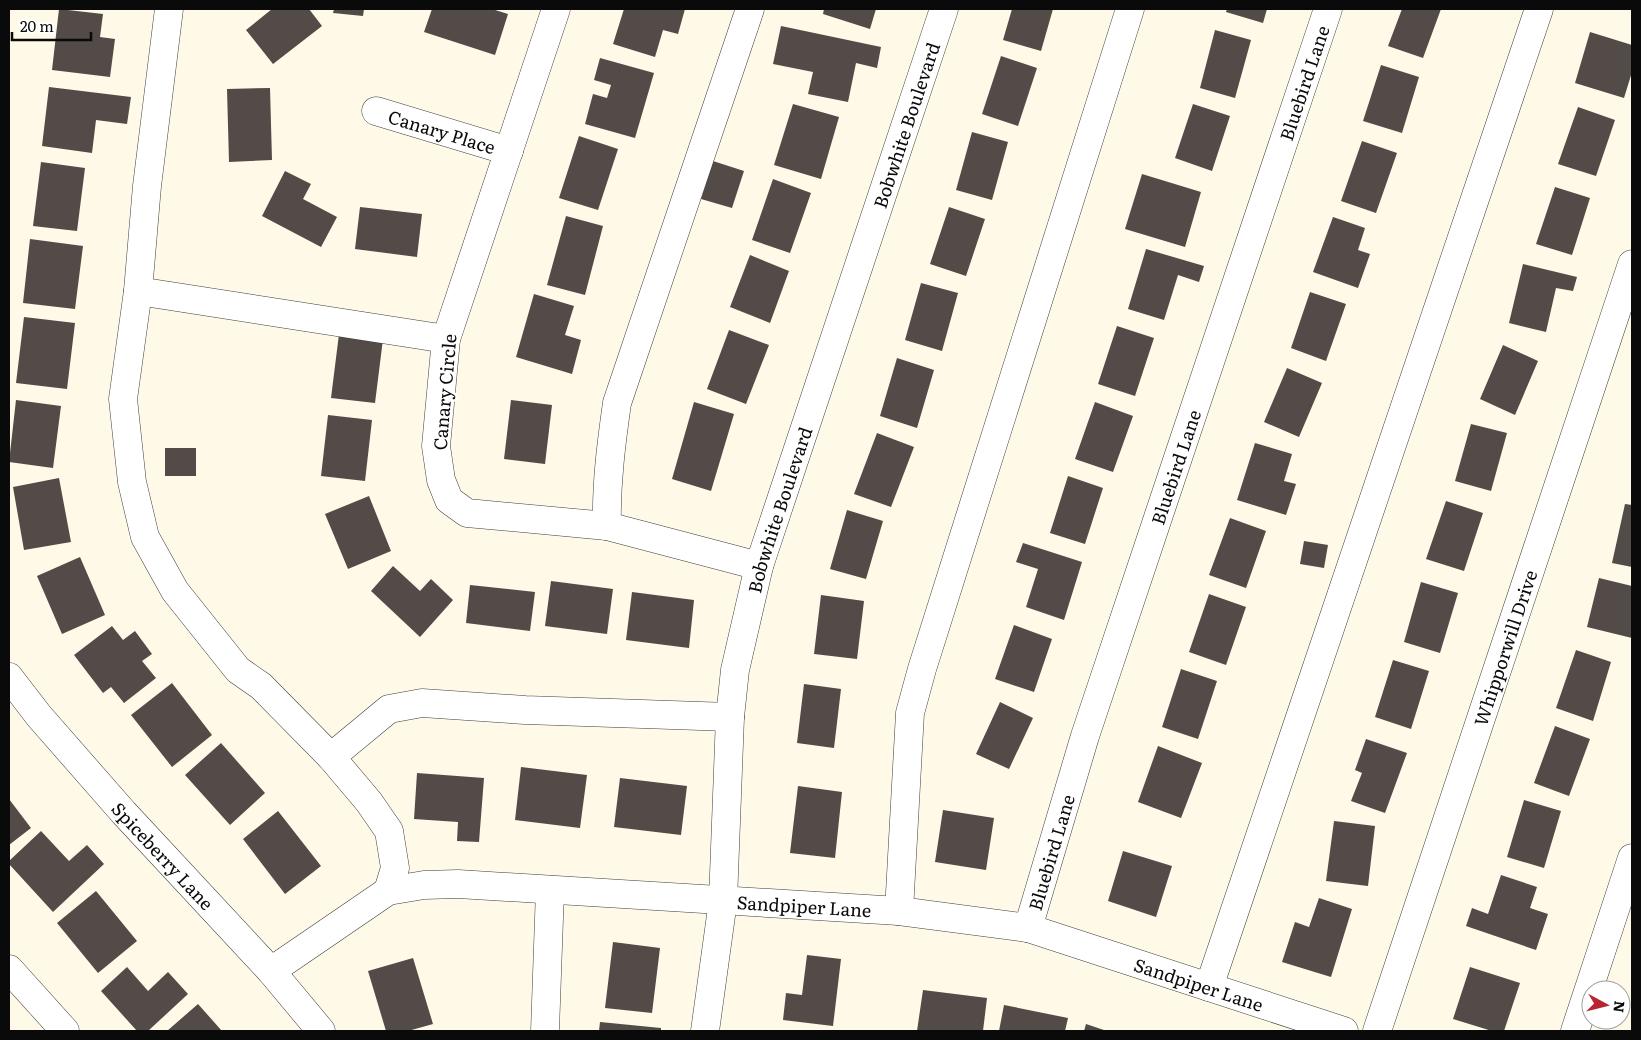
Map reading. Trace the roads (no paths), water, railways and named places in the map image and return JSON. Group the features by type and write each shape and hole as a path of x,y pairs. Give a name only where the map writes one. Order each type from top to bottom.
{"street":[{"path":"168,9 147,186 138,291 123,399 132,482 145,537 176,591 238,670 261,686 331,757 369,802 389,831 395,868 388,891"},
{"name":"Canary Circle","path":"556,9 446,339 436,446 441,480 449,500 467,514 607,526 759,566"},
{"path":"607,526 606,499 617,404 750,9"},
{"name":"Bobwhite Boulevard","path":"705,1031 723,901 730,718 735,670 759,566 944,9"},
{"path":"899,911 910,714 922,669 1130,9"},
{"name":"Bluebird Lane","path":"1028,928 1085,736 1328,9"},
{"path":"1210,988 1539,9"},
{"name":"Canary Place","path":"376,111 508,151"},
{"name":"Whipporwill Drive","path":"1377,1031 1632,264"},
{"path":"138,291 446,339"},
{"name":"Spiceberry Lane","path":"9,677 39,716 124,813 272,971 322,1031"},
{"path":"331,757 389,708 422,702 525,710 730,718"},
{"path":"1575,1031 1632,858"},
{"name":"Sandpiper Lane","path":"272,971 388,891 424,885 458,884 899,911 1028,928 1344,1031"},
{"path":"545,1031 550,890"},
{"path":"9,970 65,1031"}]}
